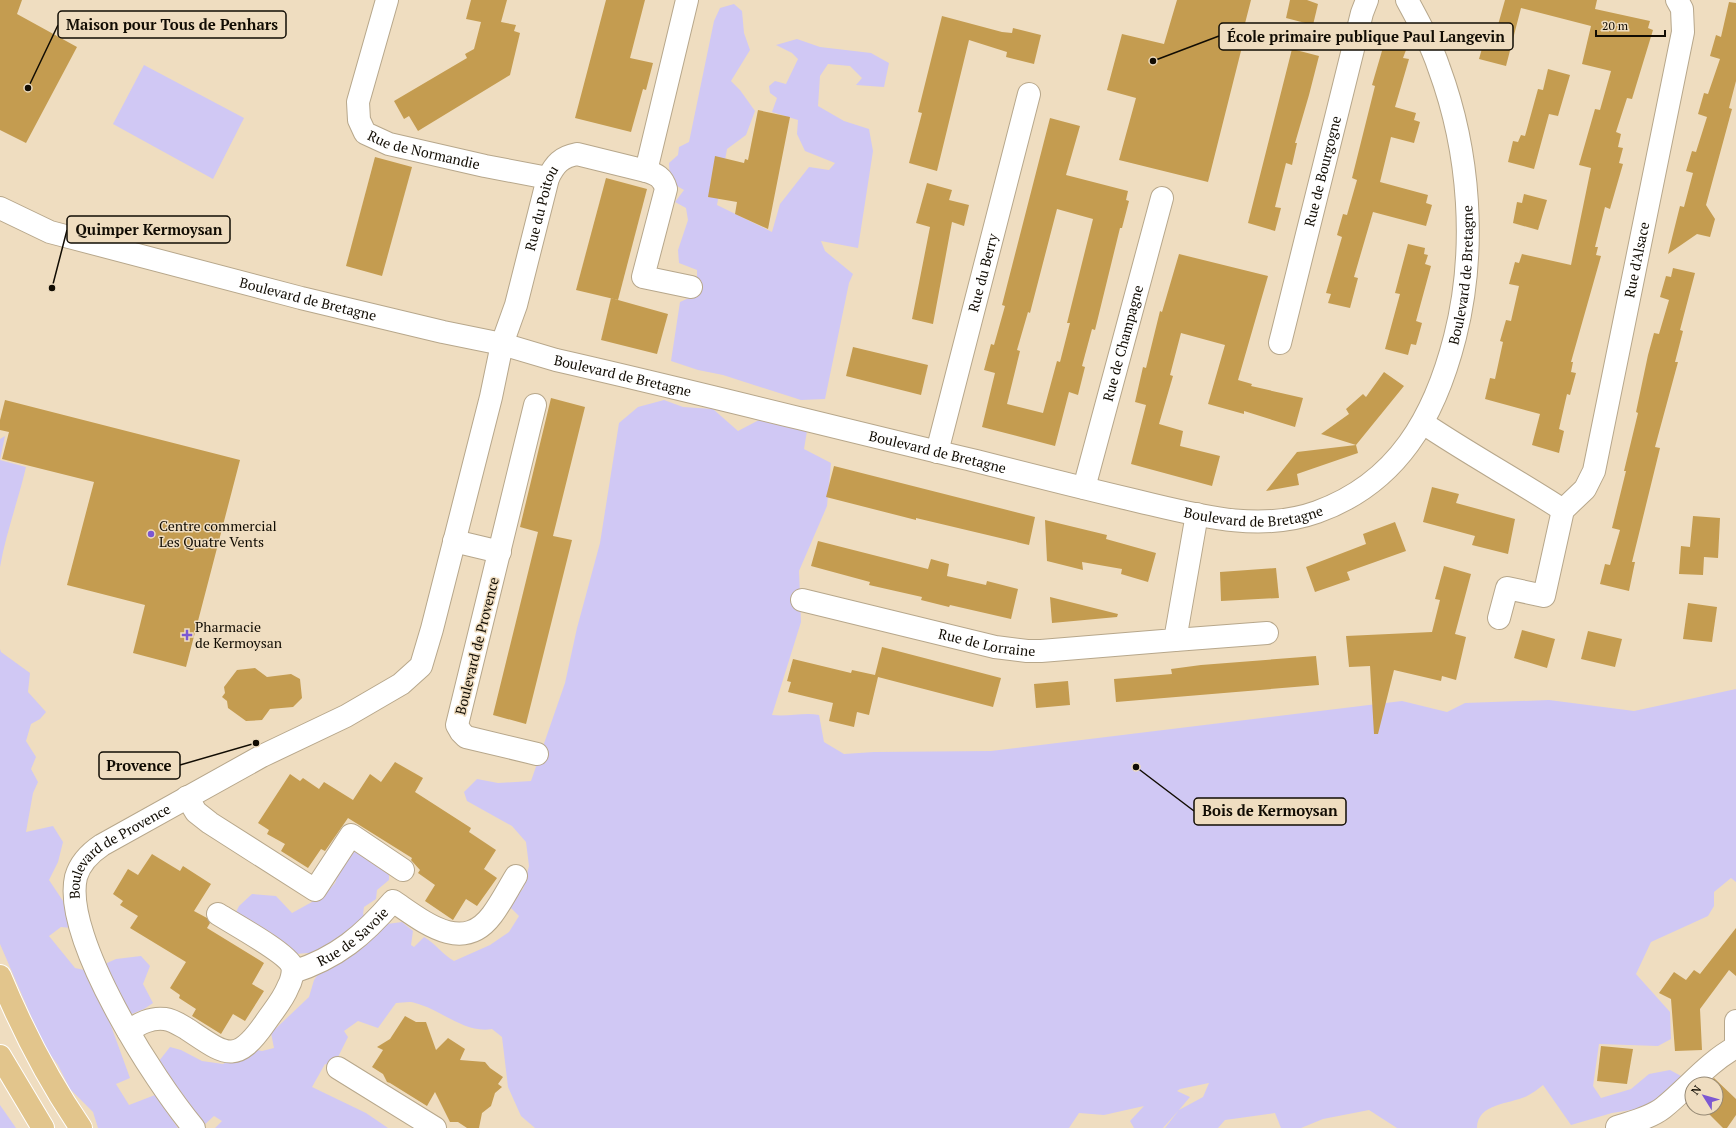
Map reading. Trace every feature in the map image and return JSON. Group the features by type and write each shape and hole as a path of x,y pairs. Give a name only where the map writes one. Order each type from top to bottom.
{"main road":[{"path":"0,976 15,1012 41,1064 81,1128"},
{"path":"0,1056 43,1128"}],"street":[{"name":"Rue de Normandie","path":"387,0 358,102 359,120 365,133 389,144 548,178"},
{"path":"646,171 687,0"},
{"name":"Rue de Bourgogne","path":"1280,343 1362,13 1367,0"},
{"name":"Boulevard de Bretagne","path":"0,208 50,232 301,298 443,332 502,344 556,360 1084,488 1197,514 1256,522 1291,518 1316,512 1356,493 1375,480 1394,462 1423,423 1443,379 1459,322 1467,260 1467,227 1461,153 1450,101 1431,45 1407,0"},
{"name":"Rue d'Alsace","path":"1563,510 1585,489 1594,471 1683,32 1682,9 1677,0"},
{"name":"Rue du Berry","path":"937,452 1029,94"},
{"name":"Rue du Poitou","path":"502,344 516,305 548,178 559,162 566,156 577,154 657,174 665,183 666,189 643,277 691,287"},
{"name":"Rue de Champagne","path":"1084,488 1162,198"},
{"name":"Boulevard de Provence","path":"194,1128 155,1075 106,991 86,945 76,900 76,876 85,860 102,844 269,753 367,705 413,675 421,666 454,541 502,344"},
{"name":"Boulevard de Provence","path":"535,405 457,725 466,737 537,754"},
{"path":"1423,423 1465,451 1527,486 1563,510 1544,596 1507,588 1499,618"},
{"path":"1175,640 1197,514"},
{"path":"454,541 500,552"},
{"name":"Rue de Lorraine","path":"802,600 995,647 1026,651 1267,633"},
{"name":"Boulevard de Provence","path":"187,797 196,812 210,823 315,890 351,835 403,870"},
{"name":"Rue de Savoie","path":"293,972 314,964 348,946 362,934 393,901 433,927 450,934 466,932 478,928 492,915 516,876"},
{"path":"128,1031 140,1023 164,1018 176,1022 216,1048 225,1051 239,1051 252,1041 288,987 293,972 292,966 283,956 218,914"},
{"path":"1736,1021 1736,1041"},
{"path":"1617,1126 1651,1115 1662,1108 1716,1059 1736,1048"},
{"path":"338,1068 435,1128"}],"shaded area":[{"path":"734,4 742,11 744,33 750,50 731,81 740,90 755,111 746,135 727,149 717,205 772,232 780,204 809,167 829,170 835,163 805,151 797,134 798,120 772,112 777,98 770,93 769,86 775,81 786,84 798,59 792,53 776,45 797,39 820,47 871,53 889,63 884,87 856,85 862,78 850,66 828,64 820,76 818,106 844,121 869,129 873,151 858,248 821,241 825,251 853,274 849,283 825,399 801,400 723,375 698,370 671,361 680,302 691,297 697,281 697,270 679,263 678,250 688,220 686,208 675,202 684,190 670,182 669,163 678,155 679,147 689,142 714,21 720,8"},
{"path":"144,65 244,118 213,179 113,124"},
{"path":"664,400 683,407 713,409 738,431 759,420 772,421 807,431 804,449 831,463 827,506 799,571 801,622 772,715 819,715 824,742 844,754 874,752 991,751 1402,701 1447,712 1465,703 1549,700 1634,711 1736,689 1736,882 1731,878 1714,892 1714,906 1708,916 1651,942 1636,974 1670,1012 1671,1039 1658,1046 1599,1044 1593,1086 1601,1098 1631,1089 1649,1074 1670,1070 1683,1077 1656,1106 1612,1113 1571,1125 1543,1085 1527,1096 1489,1109 1478,1120 1477,1128 1397,1128 1369,1110 1323,1119 1301,1128 1281,1128 1275,1113 1225,1120 1218,1128 1165,1128 1179,1110 1163,1128 1134,1128 1130,1121 1144,1106 1104,1115 1079,1113 1069,1128 535,1128 521,1116 508,1087 502,1037 492,1029 482,1030 462,1025 424,1006 413,1002 408,1002 396,1003 378,1028 358,1021 344,1031 348,1037 333,1067 325,1064 312,1087 366,1113 388,1128 215,1128 222,1121 214,1116 202,1127 155,1066 170,1047 181,1050 202,1061 223,1064 251,1049 262,1051 274,1048 271,1033 309,997 314,980 323,967 322,955 307,953 286,955 233,918 239,906 252,894 276,896 292,913 312,902 319,894 327,892 335,883 343,860 356,851 389,872 389,880 377,890 376,899 364,907 363,914 377,929 387,924 402,922 413,931 411,945 414,947 424,937 454,961 490,945 509,932 519,916 507,904 523,889 529,866 526,842 512,826 467,801 464,792 477,779 498,783 531,781 565,683 577,628 600,543 619,423 638,407","holes":["1209,1083 1203,1097 1179,1110 1190,1097 1177,1091 1180,1089"]},
{"path":"5,436 0,460 0,439"},
{"path":"0,460 26,467 5,542 0,567"},
{"path":"0,649 1,652 30,673 28,692 46,712 40,719 31,724 26,741 36,757 31,769 38,782 33,793 26,832 53,826 63,842 58,862 49,880 63,901 72,928 61,927 49,936 75,968 89,971 116,959 141,956 150,966 143,984 153,1003 144,1009 110,1023 130,1078 116,1084 129,1105 155,1095 178,1128 98,1128 93,1112 70,1089 58,1065 44,1046 0,944"},
{"path":"0,1105 16,1128 0,1128"}],"building":[{"path":"0,0 22,0 17,14 77,47 26,143 0,130"},
{"path":"471,0 507,0 501,22 516,25 514,31 520,33 510,75 418,131 409,116 404,119 394,101 467,58 465,54 474,49 481,22 466,19"},
{"path":"606,0 645,0 630,58 653,63 646,90 643,89 631,132 575,118"},
{"path":"1177,0 1251,0 1241,39 1244,39 1208,182 1119,160 1136,98 1107,90 1122,34 1164,44"},
{"path":"1290,0 1307,0 1318,4 1313,25 1286,18"},
{"path":"1505,0 1597,0 1595,9 1650,21 1648,28 1653,30 1632,99 1627,98 1616,132 1621,134 1618,147 1623,148 1619,163 1623,164 1610,209 1605,207 1595,247 1598,247 1596,255 1601,256 1571,362 1573,362 1571,372 1576,373 1570,395 1567,394 1559,429 1564,431 1559,453 1532,445 1540,414 1485,399 1490,378 1495,379 1503,342 1500,341 1506,320 1511,321 1519,286 1509,284 1515,262 1519,263 1522,254 1571,265 1591,168 1579,165 1595,109 1600,110 1611,71 1582,64 1591,26 1521,8 1506,66 1479,59 1485,38 1489,39 1491,31 1496,32"},
{"path":"1729,2 1736,3 1736,81 1729,108 1732,109 1706,205 1715,219 1710,237 1697,234 1668,254 1680,206 1684,207 1693,173 1686,171 1692,151 1696,152 1707,117 1698,114 1704,93 1708,94 1720,59 1710,56 1716,35 1721,37"},
{"path":"942,16 1002,32 1012,33 1013,28 1041,35 1034,64 1006,57 1007,52 969,40 937,171 909,163 922,113 918,112"},
{"path":"1384,44 1406,50 1403,58 1409,59 1395,107 1416,113 1414,120 1420,122 1414,143 1391,137 1380,182 1428,195 1426,203 1432,205 1426,226 1373,212 1354,277 1358,278 1350,308 1328,303 1331,294 1326,293 1342,237 1337,235 1343,214 1347,215 1357,180 1352,178 1375,86 1372,85"},
{"path":"1292,49 1319,56 1295,143 1297,143 1292,165 1286,163 1275,207 1281,208 1275,231 1248,223"},
{"path":"1548,69 1570,75 1558,116 1549,114 1534,169 1508,162 1513,141 1518,142 1521,135 1525,136 1538,89 1543,90"},
{"path":"758,110 790,117 768,229 735,214 737,202 708,197 715,156 744,163 745,159 748,160"},
{"path":"1050,118 1080,126 1066,175 1128,191 1126,200 1129,201 1122,228 1120,228 1095,330 1092,329 1082,366 1085,367 1078,395 1069,392 1055,446 982,427 995,373 984,370 991,344 994,345 1005,306 1002,305","holes":["1057,209 1093,219 1067,323 1070,323 1060,362 1057,361 1043,413 1007,404 1020,351 1017,350 1028,312 1030,313"]},
{"path":"375,157 412,167 382,276 346,266"},
{"path":"606,178 647,189 618,300 576,290"},
{"path":"927,183 952,190 949,200 969,205 964,226 952,222 933,324 912,319 930,227 916,223"},
{"path":"1524,194 1547,200 1538,230 1513,223 1517,202 1522,203"},
{"path":"1408,244 1425,248 1424,254 1428,255 1425,264 1431,266 1416,321 1422,323 1416,345 1411,344 1408,355 1385,349 1400,294 1395,293"},
{"path":"1179,254 1268,276 1238,380 1252,384 1251,386 1303,398 1295,427 1244,411 1244,414 1208,404 1225,345 1181,333 1170,375 1173,376 1159,424 1183,431 1180,446 1220,456 1212,486 1131,464 1146,405 1135,402 1143,367 1146,368 1160,311 1162,312"},
{"path":"1673,268 1695,273 1680,330 1683,331 1675,362 1678,362 1655,447 1660,448 1632,562 1635,562 1629,591 1600,584 1605,564 1610,565 1620,530 1612,528 1626,471 1624,471 1638,413 1636,412 1648,355 1654,333 1659,334 1669,300 1660,297 1666,276 1671,277"},
{"path":"611,298 668,314 657,354 601,340"},
{"path":"853,347 928,365 921,395 846,376"},
{"path":"1384,372 1404,386 1356,445 1321,434 1349,414 1346,409 1363,394 1366,397"},
{"path":"551,398 585,407 553,536 572,540 526,724 493,715 538,532 520,527"},
{"name":"Centre commercial Les Quatre Vents","path":"5,400 240,460 186,667 133,653 145,605 67,585 94,482 2,459 9,432 0,430 0,420"},
{"path":"1356,445 1358,453 1297,474 1299,485 1266,491 1297,452"},
{"path":"834,466 1035,517 1029,545 916,518 916,520 826,497"},
{"path":"1432,487 1459,494 1456,503 1515,519 1508,554 1472,545 1475,536 1423,522"},
{"path":"1693,516 1720,518 1718,558 1704,557 1703,575 1679,574 1681,546 1690,547"},
{"path":"1045,520 1107,535 1106,539 1156,553 1148,582 1121,574 1122,569 1082,562 1083,570 1047,561"},
{"path":"1395,522 1406,551 1347,572 1350,580 1315,592 1306,567 1366,544 1363,534"},
{"path":"818,541 928,569 931,559 949,564 947,576 986,585 987,581 1018,589 1011,619 921,600 922,597 869,585 870,582 811,566"},
{"path":"1444,566 1471,574 1455,634 1466,637 1456,680 1442,676 1441,681 1394,670 1378,734 1374,734 1370,666 1349,667 1346,636 1432,632 1440,600 1435,599"},
{"path":"1276,568 1279,598 1221,601 1220,572"},
{"path":"1050,597 1118,614 1117,617 1052,623"},
{"path":"1688,603 1717,607 1712,642 1683,639"},
{"path":"1522,630 1555,639 1547,668 1514,658"},
{"path":"1588,631 1622,639 1615,667 1581,659"},
{"path":"882,647 1001,678 993,707 878,677 869,715 857,712 854,727 829,721 833,703 788,692 791,682 787,681 793,659 851,673 852,670 875,675"},
{"path":"1316,656 1319,685 1116,702 1114,679 1172,674 1171,669 1201,665"},
{"path":"255,668 267,677 291,674 300,679 302,698 293,707 270,709 262,720 246,721 228,708 227,701 222,697 225,693 224,687 237,670"},
{"path":"1068,681 1070,705 1036,708 1034,684"},
{"path":"395,762 423,778 415,792 471,828 469,832 496,850 484,869 497,878 477,906 466,899 453,920 425,901 435,885 418,873 420,870 411,860 412,858 348,818 325,851 321,849 308,868 281,851 285,844 267,834 269,830 258,823 290,774 300,781 303,778 319,789 324,782 353,800 370,774 381,782"},
{"path":"152,854 180,871 183,866 211,884 194,911 207,918 210,923 207,928 264,963 252,984 264,991 245,1021 233,1014 221,1034 192,1016 196,1009 179,998 180,995 170,988 186,962 130,928 138,916 120,905 123,901 113,894 128,869 138,875"},
{"path":"1736,928 1736,976 1729,970 1700,1009 1702,1050 1675,1051 1671,999 1659,993 1674,972 1686,980 1694,970 1700,974"},
{"path":"405,1016 416,1022 426,1022 436,1050 448,1038 465,1049 460,1060 485,1062 490,1068 503,1077 498,1084 502,1087 495,1093 491,1106 482,1113 479,1128 467,1128 458,1122 450,1122 435,1092 427,1106 387,1082 383,1074 372,1067 383,1050 377,1047 390,1039"},
{"path":"1601,1046 1633,1049 1627,1084 1597,1081"},
{"path":"1724,1088 1736,1099 1736,1115 1727,1128 1723,1128 1711,1116 1724,1116"}],"place":[{"name":"École primaire publique Paul Langevin","path":"1153,61"},
{"name":"Maison pour Tous de Penhars","path":"28,88"},
{"name":"Quimper Kermoysan","path":"52,288"},
{"name":"Centre commercial Les Quatre Vents","path":"151,534"},
{"name":"Pharmacie de Kermoysan","path":"187,635"},
{"name":"Provence","path":"256,743"},
{"name":"Bois de Kermoysan","path":"1136,767"}]}
